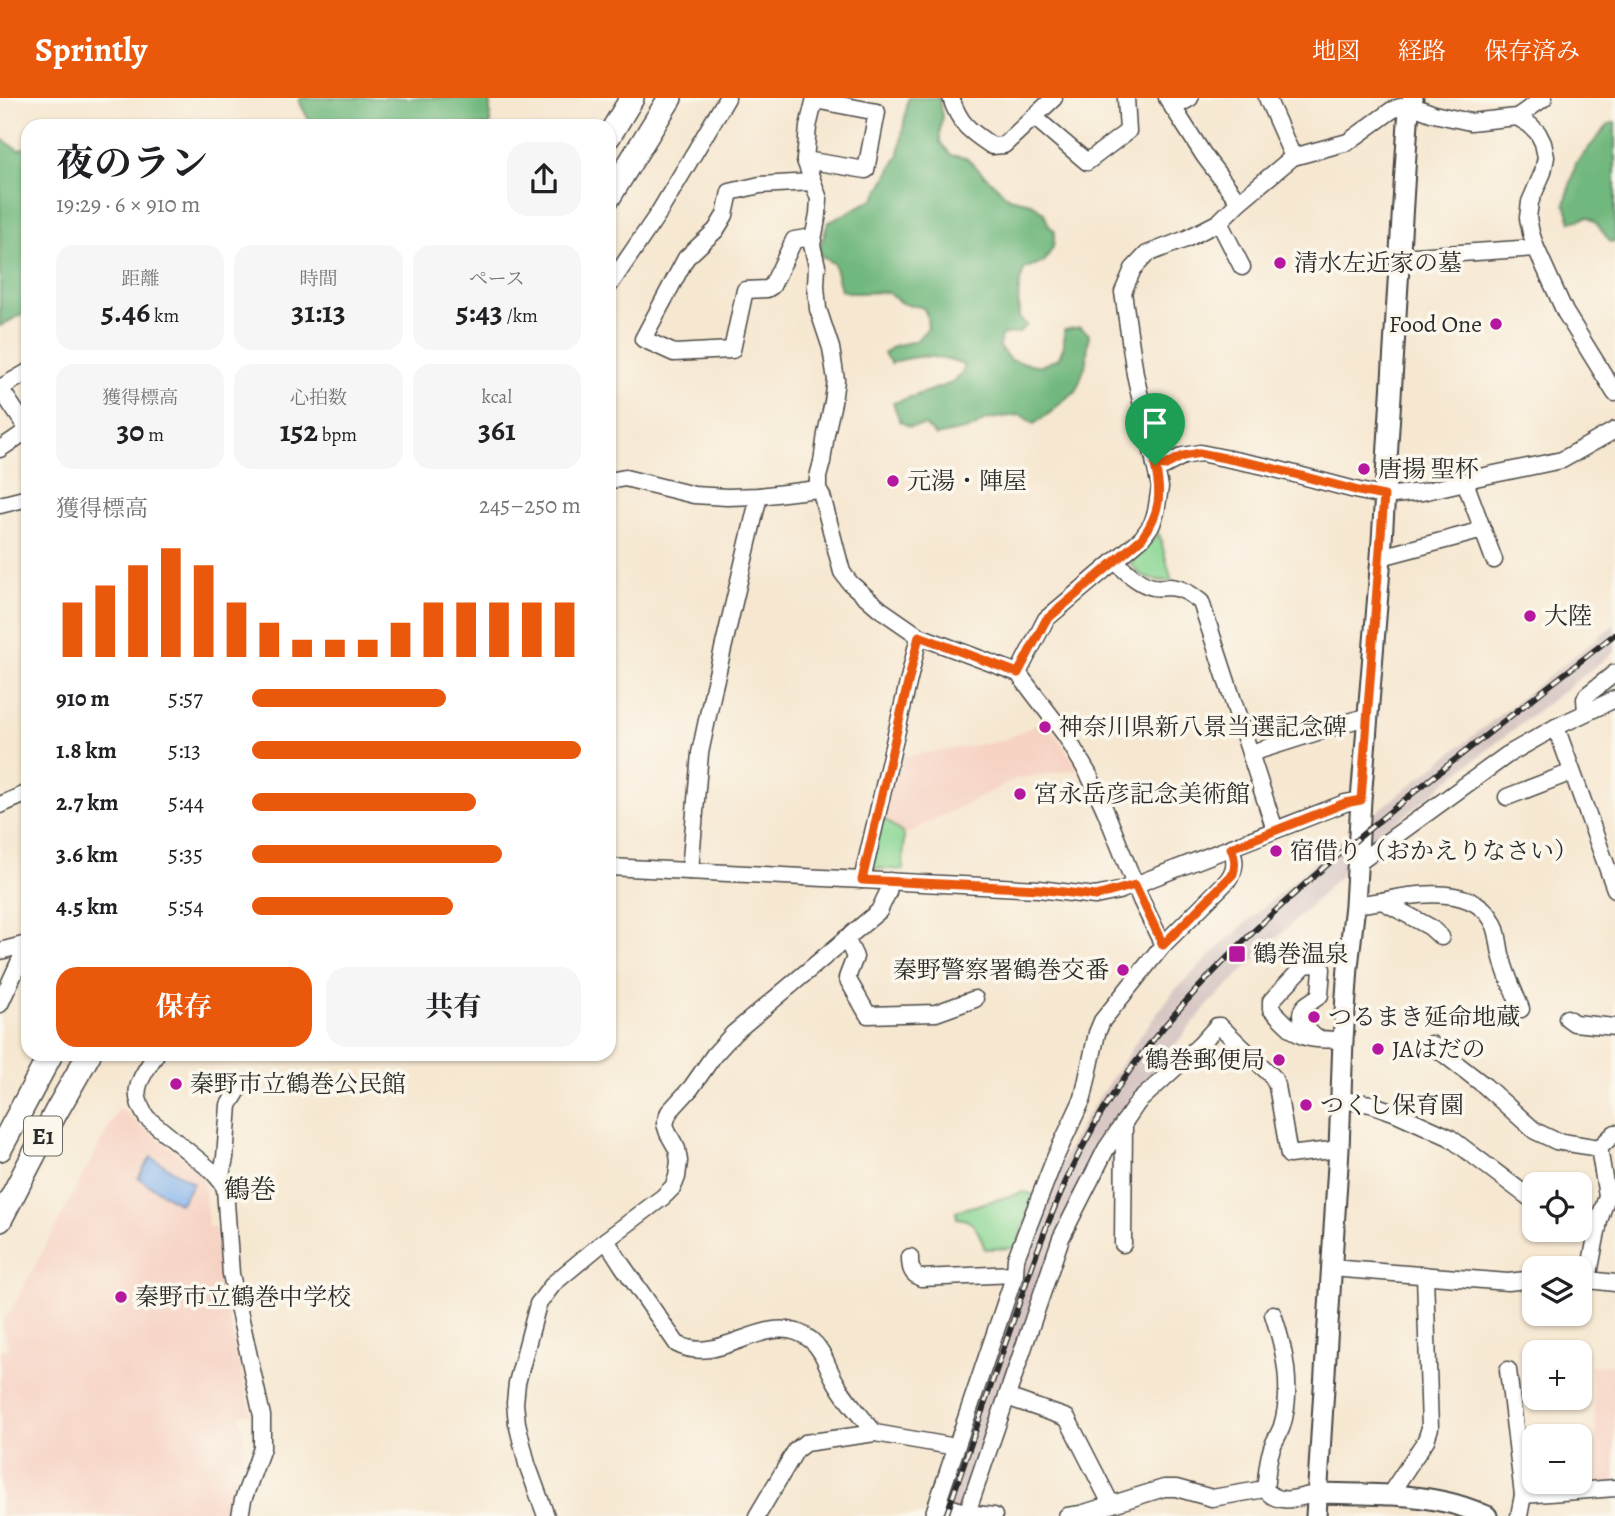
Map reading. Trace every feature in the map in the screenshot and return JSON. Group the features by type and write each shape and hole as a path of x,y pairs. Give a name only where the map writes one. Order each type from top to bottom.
{"highway":[{"path":"616,124 632,98"},
{"path":"616,186 670,98"},
{"name":"E1","path":"0,1149 47,1061"},
{"name":"E1","path":"0,1220 85,1061"}],"main road":[{"path":"1316,1516 1339,1149 1343,1040 1356,905 1408,122 1412,102"},
{"path":"1318,1493 1393,1496 1445,1502 1487,1516"}],"street":[{"path":"616,276 658,214 727,98"},
{"path":"951,98 968,129 992,146 1004,145 1054,98"},
{"path":"1034,117 1087,162 1128,131 1126,98"},
{"path":"1190,98 1170,103 1240,202"},
{"path":"1267,98 1293,157"},
{"path":"1018,673 1046,620 1142,538 1152,524 1160,487 1135,374 1123,292 1133,269 1147,254 1186,239 1219,222 1293,157 1348,142 1392,110 1412,102 1455,120 1470,122 1517,117 1544,98"},
{"path":"805,160 866,170 877,112 815,99 808,127 805,160 819,199 812,237 817,266 818,309 831,348 836,380 818,489 842,572 850,583 880,609 919,636 1018,673 1066,736 1089,775 1163,945"},
{"path":"1517,117 1538,133 1544,144 1546,157 1543,172 1530,202 1528,218 1536,248 1565,312 1615,393"},
{"path":"812,182 760,185 730,192 725,215 716,230 686,258 643,339 674,353 732,350 745,290 767,289 772,286 794,240 812,237"},
{"path":"1219,222 1242,267"},
{"path":"1400,257 1536,248"},
{"path":"21,376 0,388 21,420"},
{"path":"1155,465 1164,466 1183,456 1200,453 1384,496 1422,492 1562,460 1615,430"},
{"path":"0,449 21,435"},
{"path":"616,480 625,478 694,495 727,497 818,489"},
{"path":"1465,482 1494,560"},
{"path":"0,494 21,490"},
{"path":"690,871 700,753 759,496"},
{"path":"0,505 21,500"},
{"path":"1381,557 1483,530"},
{"path":"1115,561 1144,584 1155,588 1180,589 1201,602 1275,830"},
{"path":"862,880 919,636"},
{"path":"1586,712 1587,695 1615,673"},
{"path":"1358,863 1507,755 1556,727 1615,699"},
{"path":"1251,753 1368,716"},
{"path":"1556,727 1615,889"},
{"path":"1507,797 1572,772"},
{"path":"0,805 21,796"},
{"path":"616,867 1039,889 1096,896 1135,885 1345,803 1361,800"},
{"path":"994,1516 935,1510 1015,1274 1016,1258 1055,1158 1083,1098 1102,1021 1163,945 1233,874 1235,865 1231,848"},
{"path":"546,1516 527,1464 514,1403 538,1304 554,1283 673,1187 679,1161 677,1149 665,1124 669,1112 734,1033 878,911 888,892 890,881"},
{"path":"1356,905 1404,895 1432,894 1452,896 1480,907 1494,926 1502,960 1521,1010"},
{"path":"1382,901 1419,920 1441,937"},
{"path":"846,938 855,957 847,978 869,1015 936,1013 975,999"},
{"path":"0,951 21,945"},
{"path":"0,1004 21,957"},
{"path":"1284,1021 1301,1012 1304,1006 1320,995 1322,969 1314,964 1304,965 1271,1001 1271,1009 1284,1021 1296,1032 1304,1036 1343,1040"},
{"path":"1301,1012 1304,1025 1316,1038"},
{"path":"1567,1018 1574,1023 1615,1027"},
{"path":"966,1515 1061,1238 1106,1149 1138,1102 1220,1026 1273,1077 1277,1086 1289,1155 1339,1149"},
{"path":"1431,1044 1485,1086 1535,1131 1556,1141 1599,1148"},
{"path":"152,1061 138,1085 137,1100 141,1108 147,1118 212,1171 225,1188 231,1274 262,1416 262,1448 240,1516"},
{"path":"220,1180 225,1158 229,1105 237,1091"},
{"path":"1341,1100 1371,1104 1448,1137 1522,1192"},
{"path":"1123,1244 1124,1120"},
{"path":"1599,1148 1615,1133"},
{"path":"1590,1256 1607,1196 1599,1148"},
{"path":"1592,1225 1598,1227"},
{"path":"606,1240 677,1344 689,1351 706,1350 738,1342 764,1331 777,1329 796,1332 818,1347 850,1404 875,1433"},
{"path":"910,1257 910,1269 916,1277 921,1278 1015,1274"},
{"path":"1331,1268 1507,1282 1522,1280"},
{"path":"1393,1496 1394,1488 1426,1440 1430,1428 1425,1275"},
{"path":"1592,1280 1615,1283"},
{"path":"1273,1314 1287,1369 1286,1405 1281,1428 1268,1459 1265,1489 1277,1499 1318,1493"},
{"path":"1508,1370 1523,1495 1518,1516"},
{"path":"1007,1397 1067,1418 1111,1504"},
{"path":"757,1516 796,1450 805,1443 875,1433 956,1447"},
{"path":"1067,1516 1164,1488 1176,1488 1212,1497 1265,1489"},
{"path":"1523,1495 1615,1488"}],"shaded area":[{"path":"1615,624 1615,651 1371,844 1210,1003 1144,1082 1103,1145 959,1516 939,1516 1057,1171 1085,1119 1140,1036 1175,990 1327,851"},
{"path":"1045,720 1079,769 1016,779 904,835 879,821 895,758 1002,741"},
{"name":"秦野市立鶴巻中学校","path":"119,1108 203,1174 208,1227 215,1227 220,1281 251,1413 239,1415 244,1438 243,1458 230,1497 228,1516 0,1516 0,1351 8,1348 2,1321 9,1314"},
{"path":"1615,1365 1615,1485 1597,1486 1592,1366"}],"green space":[{"path":"301,98 490,98 490,119 308,119 299,101"},
{"path":"910,98 939,98 942,117 940,142 951,155 966,158 1009,198 1031,203 1044,213 1049,226 1055,231 1053,247 1044,262 1025,268 1021,280 1019,318 1027,325 1019,332 1001,335 999,347 1010,360 1041,366 1059,358 1064,345 1064,330 1080,327 1089,334 1086,364 1076,391 1034,424 1021,415 1001,417 985,420 973,428 936,436 925,425 910,427 900,421 893,403 952,383 962,374 964,365 928,356 891,363 884,354 894,346 916,341 928,328 926,313 922,308 900,302 888,292 853,293 841,290 834,264 821,256 819,250 828,223 875,198 899,154"},
{"path":"1615,122 1615,241 1610,242 1597,224 1588,217 1571,222 1565,204 1576,163 1609,124"},
{"path":"0,138 21,149 21,315 0,326"},
{"path":"1159,534 1172,581 1143,576 1131,564 1133,558"},
{"path":"886,820 904,835 903,870 873,868 870,863 879,821"},
{"path":"1024,1192 1035,1195 1016,1248 985,1249 973,1224 957,1218 956,1211"}],"water":[{"path":"151,1157 193,1183 180,1204 138,1178"}],"railway":[{"path":"946,1516 1058,1199 1094,1126 1128,1073 1166,1024 1209,977 1296,892 1431,779 1615,634"}],"place":[{"name":"清水左近家の墓","path":"1280,263"},
{"name":"Food One","path":"1496,324"},
{"name":"唐揚 聖杯","path":"1364,469"},
{"name":"元湯・陣屋","path":"893,481"},
{"name":"大陸","path":"1530,616"},
{"name":"神奈川県新八景当選記念碑","path":"1045,727"},
{"name":"宮永岳彦記念美術館","path":"1020,794"},
{"name":"宿借り（おかえりなさい）","path":"1276,851"},
{"name":"鶴巻温泉","path":"1237,954"},
{"name":"秦野警察署鶴巻交番","path":"1123,970"},
{"name":"つるまき延命地蔵","path":"1314,1017"},
{"name":"JAはだの","path":"1378,1049"},
{"name":"鶴巻郵便局","path":"1279,1060"},
{"name":"秦野市立鶴巻公民館","path":"176,1084"},
{"name":"つくし保育園","path":"1306,1105"},
{"name":"秦野市立鶴巻中学校","path":"121,1297"}],"district":[{"name":"鶴巻","path":"250,1189"}],"route":[{"path":"1200,453 1384,496 1361,800 1345,803 1231,848 1235,865 1233,874 1163,945 1135,885 1096,896 1039,889 862,880 919,636 1018,673 1046,620 1142,538 1152,524 1160,487 1155,465 1164,466 1183,456 1200,453"}]}
